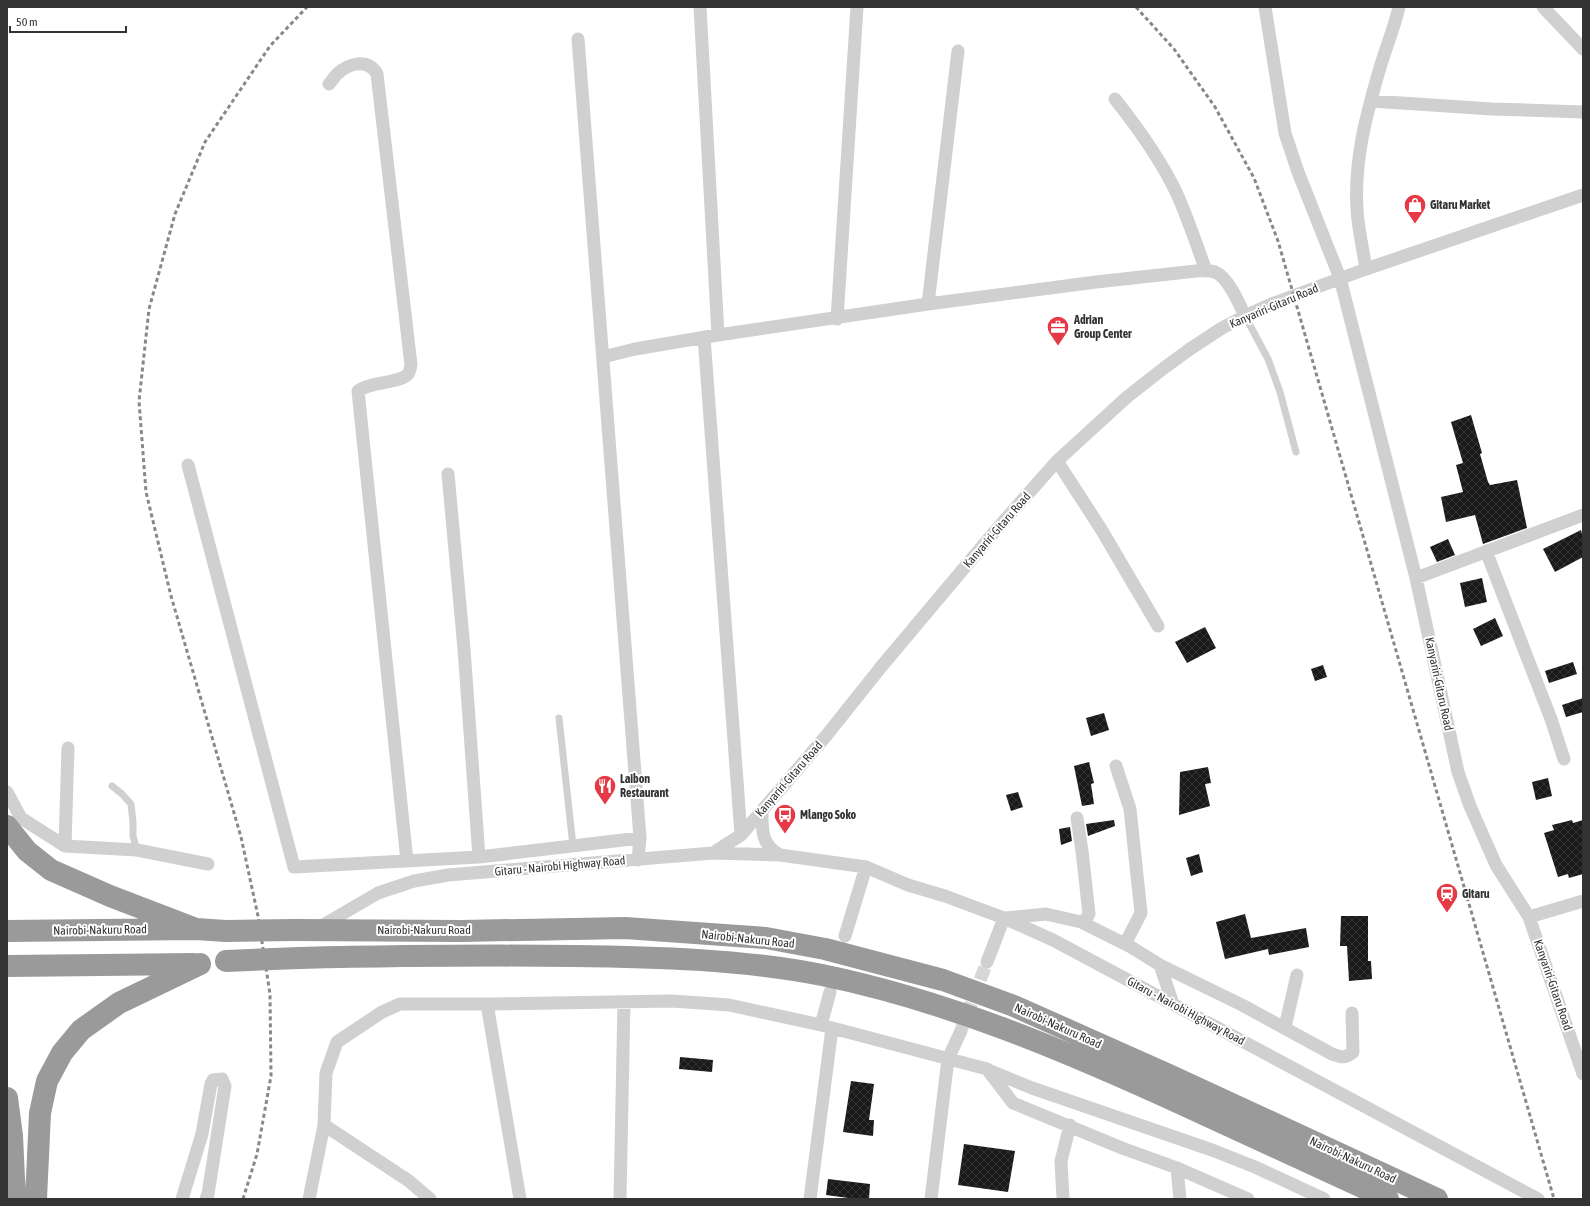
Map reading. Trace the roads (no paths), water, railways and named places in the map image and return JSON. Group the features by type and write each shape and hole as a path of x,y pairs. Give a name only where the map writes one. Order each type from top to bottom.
{"highway":[{"path":"7,826 27,851 51,870 110,896 196,929"},
{"name":"Nairobi-Nakuru Road","path":"7,931 196,929 226,931 316,929 461,931 625,928 766,938 825,949 943,980 1014,1006 1169,1075 1438,1199"},
{"name":"Nairobi-Nakuru Road","path":"7,966 200,964 226,961 299,958 476,955 625,957 695,960 748,964 822,975 949,1009 1006,1028 1158,1093 1388,1199"},
{"path":"36,1199 40,1113 47,1081 62,1053 81,1030 119,1003 200,964"},
{"path":"7,1098 12,1136 15,1199"}],"street":[{"path":"700,7 718,335"},
{"path":"837,319 857,7"},
{"name":"Kanyariri-Gitaru Road","path":"1265,7 1285,132 1298,172 1340,278 1416,578 1458,772 1470,806 1496,866 1529,917 1583,1074"},
{"path":"1366,269 1359,229 1357,185 1361,145 1371,101 1398,7"},
{"path":"1543,7 1583,49"},
{"path":"578,39 640,838 638,860"},
{"path":"928,304 958,51"},
{"path":"329,84 337,74 349,66 364,62 370,65 377,74 411,365 408,374 403,378 370,385 358,391 406,861"},
{"path":"1115,99 1165,171 1177,194 1206,271"},
{"path":"1371,101 1492,109 1583,112"},
{"name":"Kanyariri-Gitaru Road","path":"713,853 741,835 826,736 881,667 972,558 1057,461 1127,397 1164,368 1190,349 1245,316 1340,278 1583,195"},
{"path":"603,356 718,335 837,319 928,304 1096,282 1206,271 1218,274 1229,286 1245,316"},
{"path":"704,338 741,835"},
{"path":"1057,461 1101,529 1158,626"},
{"path":"188,465 294,867 479,857 640,838"},
{"path":"448,474 464,649 479,857"},
{"path":"1416,578 1583,515"},
{"path":"1486,551 1548,711 1564,758"},
{"path":"65,846 68,748"},
{"path":"1116,766 1130,809 1141,913 1125,944"},
{"path":"7,792 21,818 65,846 137,850 208,864"},
{"path":"762,810 762,828 765,840 770,850 780,855"},
{"path":"1077,818 1089,914 1086,919 1081,922"},
{"name":"Gitaru - Nairobi Highway Road","path":"316,929 378,893 414,881 448,875 713,853 780,855 866,867 908,885 945,896 1004,918 1053,940 1538,1199"},
{"path":"845,936 866,867"},
{"path":"1529,917 1583,901"},
{"path":"987,962 1004,918 1046,914 1081,922 1125,944 1160,965 1285,1027 1332,1054 1342,1057 1348,1056 1353,1052 1352,1013"},
{"path":"1160,965 1173,1004"},
{"path":"1285,1027 1297,976"},
{"path":"810,1199 830,992"},
{"path":"309,1199 324,1125 326,1073 338,1042 382,1012 400,1004 672,1001 729,1005 826,1026 948,1060 987,1069 1032,1088 1212,1150 1255,1167 1324,1199"},
{"path":"620,1199 624,1002"},
{"path":"487,1004 520,1199"},
{"path":"931,1199 948,1060 960,1033"},
{"path":"987,1069 1013,1103 1070,1125 1122,1148 1177,1168 1248,1199"},
{"path":"182,1199 202,1134 211,1084 213,1080 218,1079 222,1080 225,1086 206,1199"},
{"path":"324,1125 409,1181 430,1199"},
{"path":"1063,1199 1061,1161 1063,1148 1068,1137 1070,1125"},
{"path":"1177,1168 1180,1199"}],"lane":[{"path":"1245,316 1268,359 1280,392 1296,452"},
{"path":"559,718 573,846"},
{"path":"112,786 131,804 133,836 137,850"}],"tunnel":[{"path":"960,1033 987,962"}],"railway":[{"path":"243,1199 257,1154 271,1076 270,994 258,916 241,837 171,596 146,492 139,401 149,309 175,214 205,142 270,46 307,7"},
{"path":"1136,7 1174,49 1215,107 1254,178 1278,241 1554,1199"}],"place":[{"name":"Gitaru Market","path":"1415,224"},
{"name":"Adrian Group Center","path":"1058,346"},
{"name":"Laibon Restaurant","path":"605,806"},
{"name":"Mlango Soko","path":"785,834"},
{"name":"Gitaru","path":"1447,914"}]}
